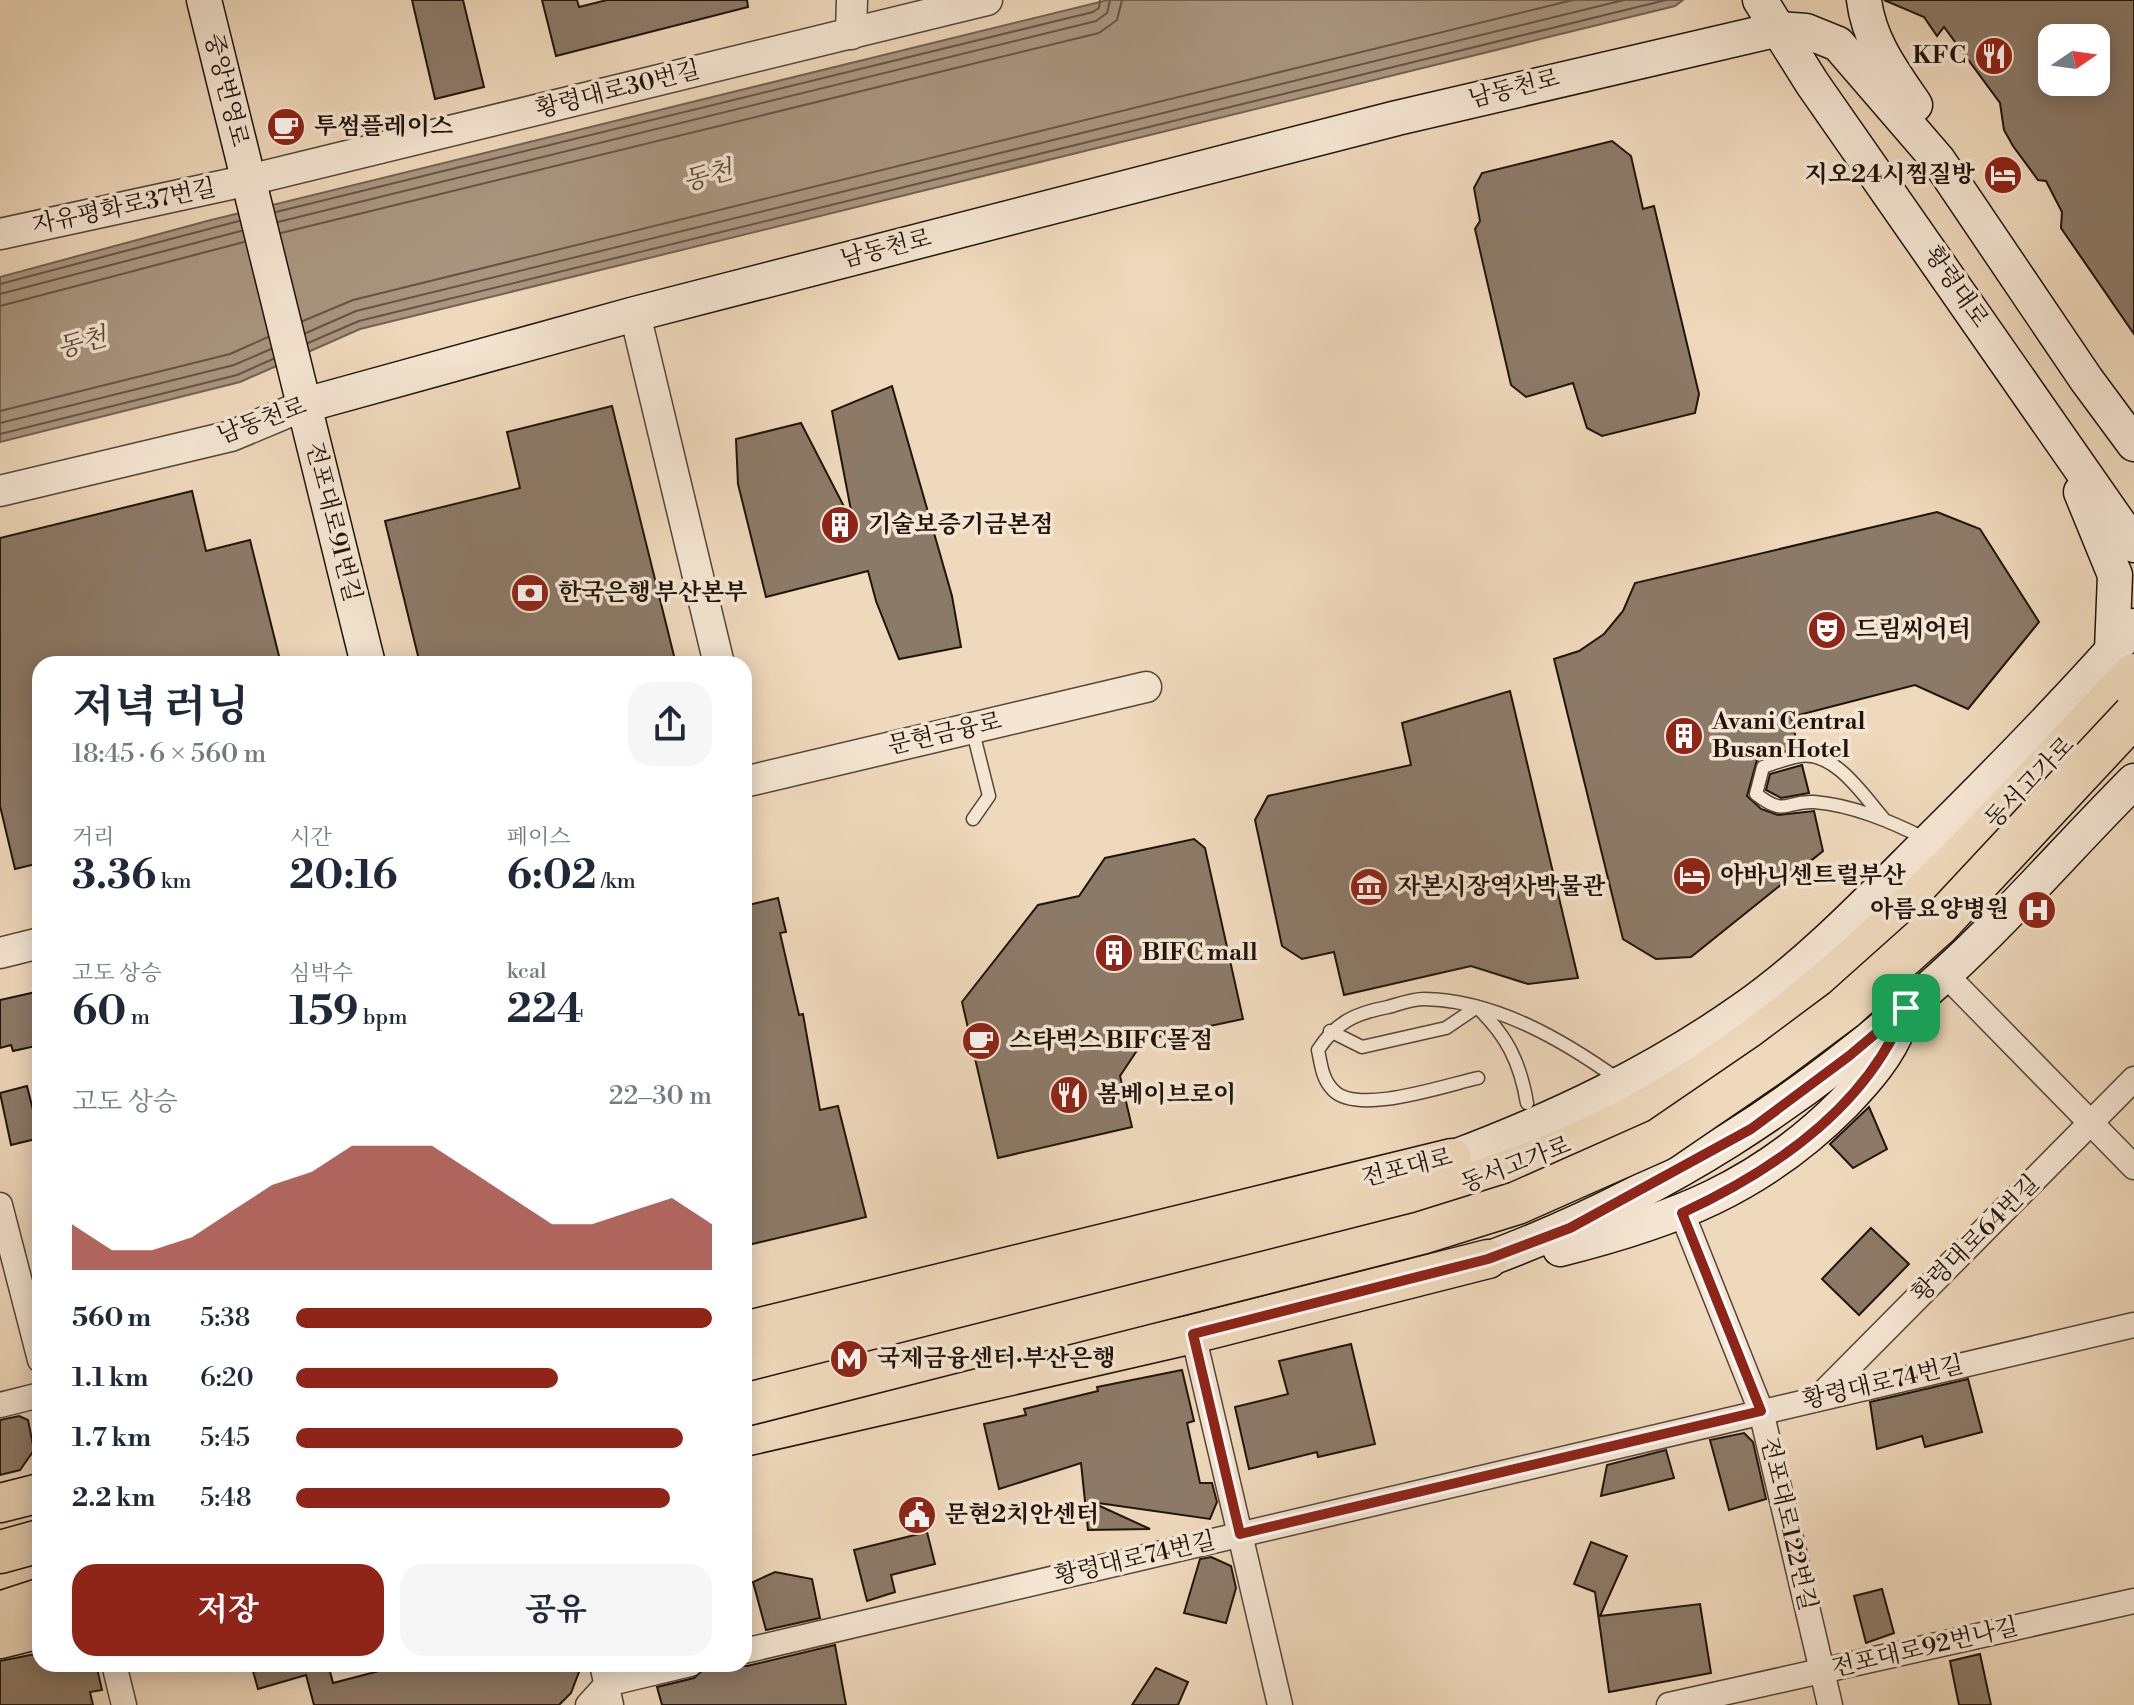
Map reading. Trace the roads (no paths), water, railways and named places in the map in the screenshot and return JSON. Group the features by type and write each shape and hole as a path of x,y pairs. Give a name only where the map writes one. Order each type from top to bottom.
{"highway":[{"name":"동서고가로","path":"752,1340 1421,1201 1534,1162 1650,1107 1756,1039 1861,954 2127,651"},
{"name":"동서고가로","path":"752,1426 1517,1203 1659,1140 1773,1062 1856,999 1939,924 2134,715"},
{"path":"0,1522 32,1520"},
{"path":"0,1552 32,1543"},
{"path":"0,1588 32,1581"},
{"path":"0,1613 32,1603"}],"main road":[{"name":"중앙번영로","path":"204,0 302,392"},
{"name":"황령대로","path":"1760,0 1812,83 2054,425 2134,545"},
{"path":"1864,0 1867,21 1879,52 1921,115 1938,160"},
{"path":"1779,29 1806,31 1838,44 1938,160 2086,379 2134,444"},
{"name":"남동천로","path":"302,392 635,314 1381,122 1779,29"},
{"path":"2086,379 2134,423"},
{"name":"전포대로91번길","path":"302,392 366,656"},
{"path":"2054,425 2115,575 2127,651"},
{"name":"전포대로","path":"752,1339 1452,1158 1534,1127 1625,1084 1745,1009 1844,926 2003,768 2127,651"},
{"path":"752,1426 1193,1334 1488,1259 1570,1228 1751,1129 1849,1056 1945,974 2129,788"},
{"path":"1488,1259 1549,1252 1682,1213 1755,1176 1828,1119 1866,1080 1892,1043 1906,1008"},
{"path":"0,1503 32,1495"},
{"path":"0,1530 32,1521"},
{"path":"0,1598 32,1591"},
{"path":"0,1639 32,1631"}],"street":[{"path":"851,34 852,0"},
{"name":"황령대로30번길","path":"249,180 987,0"},
{"name":"자유평화로37번길","path":"0,234 249,180"},
{"path":"635,314 717,656"},
{"name":"남동천로","path":"0,491 231,436 302,392"},
{"name":"문현금융로","path":"752,776 1146,687"},
{"path":"0,953 32,945"},
{"path":"1945,974 2134,1167"},
{"name":"황령대로64번길","path":"1818,1398 2134,1079"},
{"path":"0,1205 32,1329"},
{"name":"전포대로122번길","path":"1682,1213 1761,1411 1830,1705"},
{"name":"황령대로74번길","path":"752,1649 2134,1325"},
{"path":"1193,1334 1280,1705"},
{"path":"0,1405 32,1397"},
{"name":"전포대로92번나길","path":"1669,1705 2134,1601"},
{"path":"116,1672 124,1705"},
{"path":"588,1705 607,1684 657,1672"}],"lane":[{"path":"972,728 989,796 973,819"},
{"path":"1883,818 1843,773 1816,756 1800,756 1763,767 1756,794 1772,807 1793,808 1811,802 1883,818 1930,841"},
{"path":"1478,1078 1375,1101 1352,1101 1334,1092 1323,1074 1318,1050 1330,1031 1358,1013 1423,999 1477,1007 1568,1043 1625,1084"},
{"path":"1330,1031 1362,1047 1446,1028 1477,1007"},
{"path":"1477,1007 1502,1032 1521,1068 1527,1103"}],"water":[{"name":"동천","path":"1108,0 1683,0 1675,6 360,329 240,382 0,442 0,277 211,220"}],"place":[{"name":"KFC","path":"1994,56"},
{"name":"투썸플레이스","path":"286,127"},
{"name":"지오24시찜질방","path":"2003,175"},
{"name":"기술보증기금본점","path":"840,525"},
{"name":"한국은행 부산본부","path":"530,593"},
{"name":"드림씨어터","path":"1827,630"},
{"name":"Avani Central Busan Hotel","path":"1684,736"},
{"name":"아바니센트럴부산","path":"1692,876"},
{"name":"자본시장역사박물관","path":"1369,887"},
{"name":"아름요양병원","path":"2037,910"},
{"name":"BIFC mall","path":"1114,953"},
{"name":"스타벅스 BIFC몰점","path":"981,1041"},
{"name":"봄베이브로이","path":"1069,1095"},
{"name":"국제금융센터·부산은행","path":"849,1359"},
{"name":"문현2치안센터","path":"917,1515"}]}
